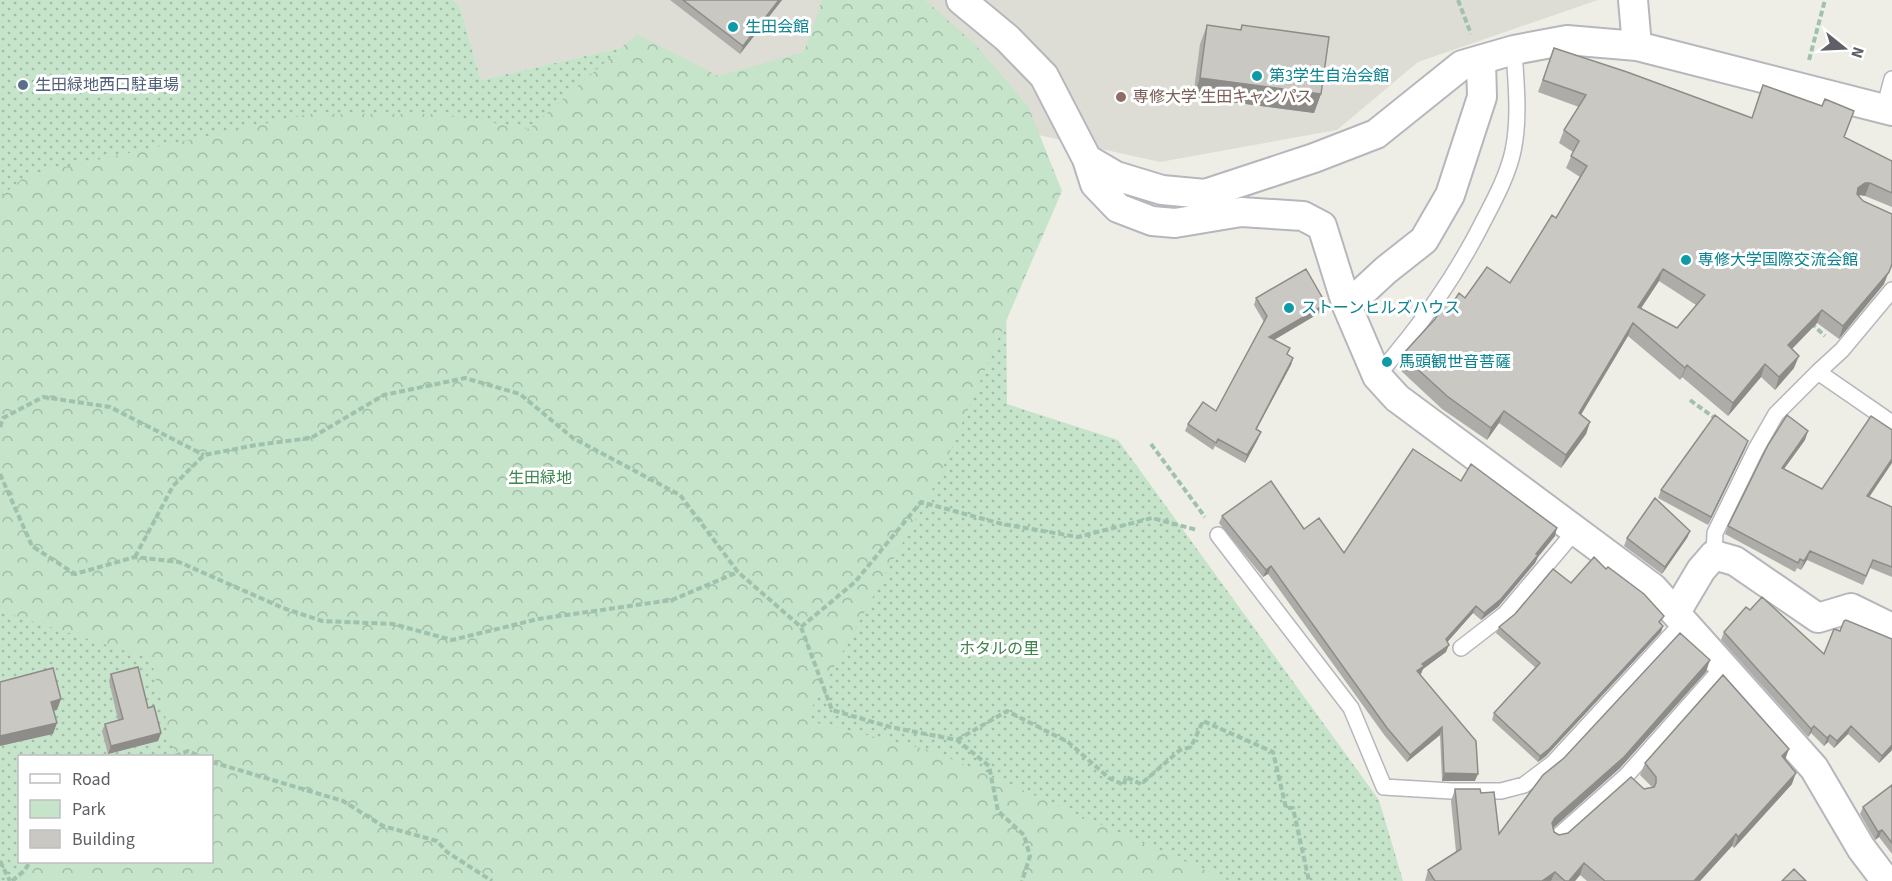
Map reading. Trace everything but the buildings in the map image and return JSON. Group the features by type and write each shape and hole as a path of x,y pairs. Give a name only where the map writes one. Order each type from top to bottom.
{"street":[{"path":"961,0 1007,38 1044,76 1088,159 1095,184 1118,207 1152,221 1176,223 1241,212 1303,216 1322,226 1347,306 1377,376 1397,398 1653,588 1814,768 1861,848 1886,881"},
{"path":"1633,0 1637,46"},
{"path":"1088,159 1116,176 1162,190 1205,194 1314,158 1376,134 1462,65 1514,50 1567,40 1637,46 1888,110"},
{"path":"1347,306 1386,270 1424,240 1450,195 1482,97 1481,60"},
{"path":"1680,617 1701,570 1714,555 1735,561 1818,618 1851,608 1892,628"}],"lane":[{"path":"1377,376 1416,332 1442,294 1468,252 1496,198 1513,152 1518,111 1514,50"},
{"path":"1888,110 1892,80"},
{"path":"1714,555 1715,533 1756,449 1776,414 1842,350 1892,290"},
{"path":"1818,372 1892,423"},
{"path":"1461,648 1505,614 1576,530"},
{"path":"1218,535 1351,708 1384,787 1501,791 1524,785 1553,763 1680,617"},
{"path":"1557,837 1631,779 1723,667"}],"path":[{"path":"1801,88 1825,0"},
{"path":"1807,320 1842,350"},
{"path":"135,557 173,486 204,455 311,438 384,395 465,378 520,394 573,438 680,495 738,572 801,627 832,710 890,727 957,740 989,766 998,811 1024,835 1030,856 1022,881"},
{"path":"0,427 3,418 43,397 110,407 204,455"},
{"path":"1690,400 1718,421"},
{"path":"1150,444 1218,535"},
{"path":"0,474 32,546 75,574 135,557 179,562 283,608 322,621 393,624 452,640 538,619 672,600 738,572"},
{"path":"801,627 855,582 921,502 1002,524 1078,537 1152,518 1218,535"},
{"path":"957,740 1007,711 1068,742 1109,778 1124,785 1126,777 1141,784 1180,750 1191,747 1203,721 1273,752 1286,808 1293,808 1309,881"},
{"path":"178,755 189,751 198,755"},
{"path":"213,762 343,801 383,826 437,841 447,852 492,881"},
{"path":"0,861 11,881 24,871 29,863"}],"shaded area":[{"name":"専修大学 生田キャンパス","path":"453,0 1598,0 1418,62 1337,130 1160,162 769,75 711,113 625,47 481,80 460,7"}],"green space":[{"name":"生田緑地","path":"0,0 453,0 460,7 481,80 625,47 1006,287 1007,404 1118,440 1379,800 1403,881 0,881"},
{"name":"生田緑地","path":"822,0 925,0 973,42 1028,106 1062,191 939,477 805,720 933,751 1230,881 22,881 36,863 213,863 213,755 175,755 151,659 0,611 0,197 27,175 309,114 442,114 529,129 637,34 718,76 804,52"}],"place":[{"name":"生田会館","path":"733,27"},
{"name":"第3学生自治会館","path":"1257,76"},
{"name":"生田緑地西口駐車場","path":"23,85"},
{"name":"専修大学 生田キャンパス","path":"1121,97"},
{"name":"専修大学国際交流会館","path":"1686,260"},
{"name":"ストーンヒルズハウス","path":"1289,308"},
{"name":"馬頭観世音菩薩","path":"1387,362"}],"park label":[{"name":"ホタルの里","path":"999,649"}]}
